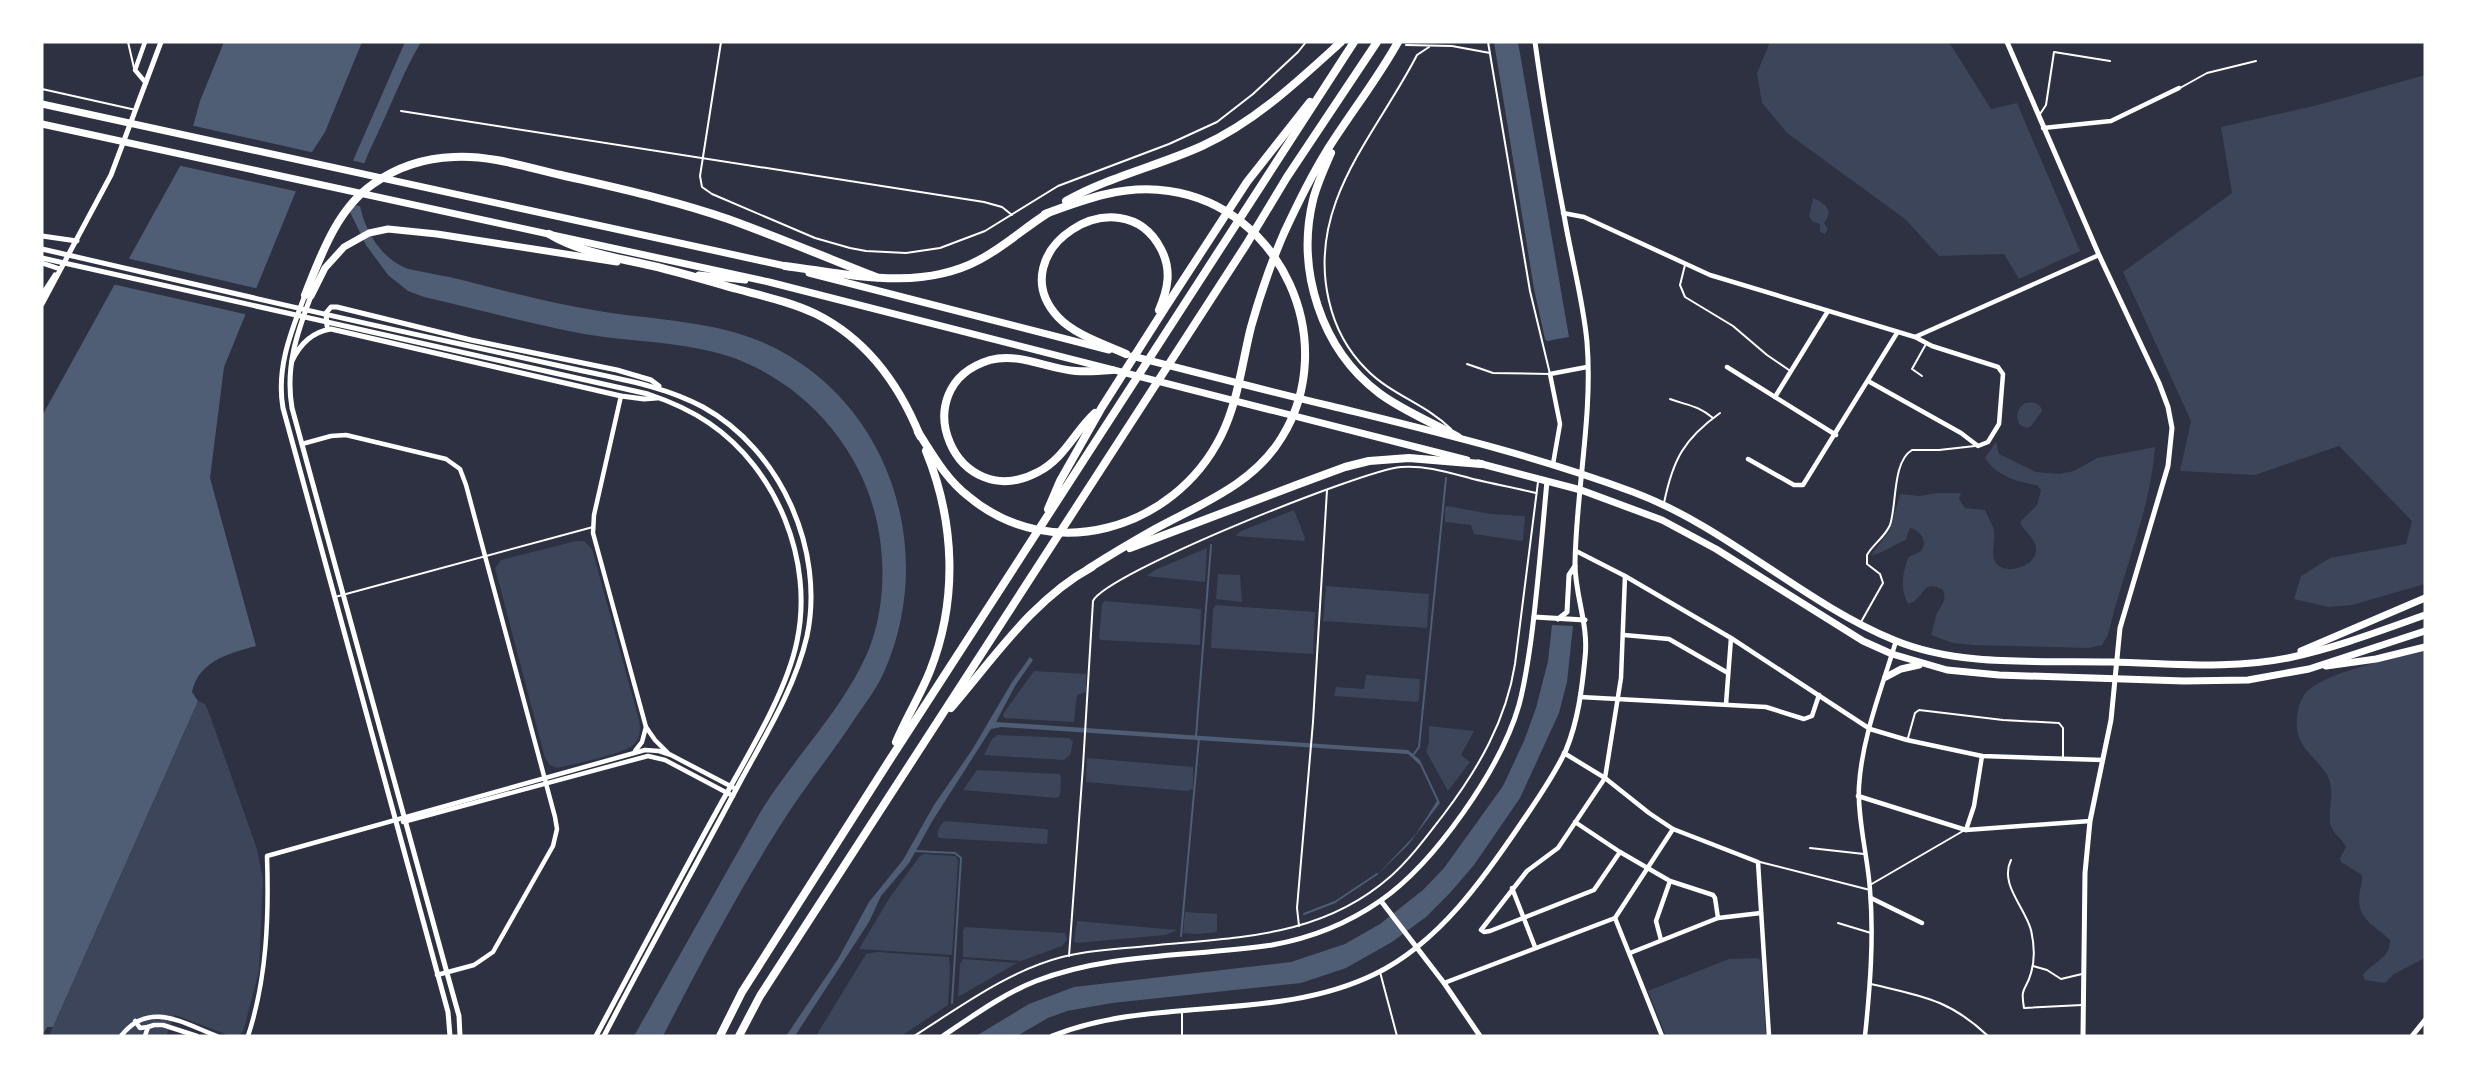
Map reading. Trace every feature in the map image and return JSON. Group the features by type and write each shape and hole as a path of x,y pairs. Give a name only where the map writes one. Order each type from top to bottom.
{"highway":[{"path":"785,266 876,277 909,278 946,273 963,267 1004,245 1045,214 1084,192 1163,162 1222,136 1283,94 1341,42"},
{"path":"720,1036 742,992 889,761 1354,42"},
{"path":"739,1036 760,996 1062,531 1246,245 1287,177 1377,42"},
{"path":"918,432 951,482 968,497 1003,518 1023,526 1054,532 1093,531 1113,527 1148,513 1184,487 1213,450 1229,418 1252,326 1268,274 1305,189 1341,131 1402,43"},
{"path":"1112,370 1074,371 1025,360 1006,358 991,360 969,371 951,391 944,415 946,438 960,461 972,471 997,481 1013,481 1040,471 1060,455 1102,406 1144,342 1163,307 1231,206 1344,58"},
{"path":"1341,131 1319,179 1312,201 1308,231 1311,281 1322,317 1343,356 1365,381 1408,412 1460,438"},
{"path":"308,295 341,217 360,195 384,177 419,162 446,157 479,158 637,192 728,219 876,277"},
{"path":"931,730 1024,622 1047,600 1088,569 1140,537 1221,494 1264,461 1283,436 1297,401 1304,371 1306,342 1301,312 1278,262 1247,226 1212,204 1169,191 1143,189 1090,197 1045,214"},
{"path":"1126,354 1066,324 1052,310 1044,293 1043,274 1052,247 1061,236 1095,218 1109,217 1127,220 1142,227 1158,244 1167,267 1168,282 1163,307"},
{"path":"549,234 572,246 671,270 781,301 814,314 843,330 879,363 894,386 918,432 934,471 944,509 950,557 948,595 938,648 921,692 904,723 889,761"},
{"path":"1040,529 1060,481 1089,423"},
{"path":"1088,569 1158,537 1345,467 1369,461 1409,458 1481,464"}],"main road":[{"path":"42,105 785,266 1460,438 1553,464 1583,473 1664,506 1860,624 1896,641 1919,648 1974,658 2232,665 2288,658 2337,646 2425,615"},
{"path":"42,124 769,282 1581,490 1640,510 1688,533 1863,641 1922,664 1972,674 2225,681 2269,677 2376,659 2425,647"},
{"path":"308,295 331,260 352,240 388,229 437,234 719,278 769,282"},
{"path":"2288,658 2425,597"},
{"path":"2309,669 2425,631"},
{"path":"1886,677 1901,669 1922,664"}],"street":[{"path":"144,42 135,70 146,83"},
{"path":"42,295 77,241 111,175 160,42"},
{"path":"1052,1036 1083,1025 1114,1018 1295,999 1347,986 1380,972 1416,948 1443,923 1480,879 1533,806 1564,753 1574,727 1587,641 1575,566 1587,419 1587,367 1585,328 1563,213 1535,42"},
{"path":"2007,42 2099,255 2138,334 2165,398 2172,428 2168,466 2120,628 2116,677 2103,760 2090,821 2085,873 2082,1036"},
{"path":"2043,128 2111,121 2179,88"},
{"path":"1563,213 1584,217 1685,265 1726,281 1915,337 1926,344 1991,365 2001,370 2003,383 1999,424 1989,442 1978,446 1960,433 1868,381"},
{"path":"44,236 77,241"},
{"path":"42,261 49,246 44,236"},
{"path":"42,249 662,389 705,408 736,431 756,451 788,499 798,524 808,563 810,604 802,653 776,714 596,1036"},
{"path":"1915,337 2099,255"},
{"path":"42,261 60,269"},
{"path":"42,261 635,390 660,398 709,423 748,458 778,504 798,564 801,613 792,661 732,791 604,1036"},
{"path":"42,304 60,269"},
{"path":"308,295 296,334 290,365 291,400 459,1016 460,1036"},
{"path":"308,295 284,356 282,401 394,821 448,1012 450,1036"},
{"path":"338,332 328,327 326,322 328,310 334,306 471,340 617,370 651,380 662,389"},
{"path":"1775,397 1828,311"},
{"path":"290,365 301,346 311,337 325,330 621,396 644,399 660,398"},
{"path":"1748,459 1798,486 1808,480 1897,333"},
{"path":"1553,464 1560,424 1550,374 1587,367"},
{"path":"1727,367 1836,435"},
{"path":"621,396 592,527 646,727 670,755"},
{"path":"302,444 331,436 346,435 451,462 459,469 465,479 546,783 557,829 556,840 550,852 493,952 482,961 437,975"},
{"path":"943,1036 1020,988 1059,973 1095,964 1288,942 1338,925 1381,901 1416,869 1474,796 1492,767 1519,705 1534,617 1547,481"},
{"path":"1576,551 1625,576 1731,638 1870,729 1907,740 1982,756 2103,760"},
{"path":"1558,619 1567,612 1569,575 1575,566"},
{"path":"1620,852 1594,890 1487,932 1481,930 1531,866 1555,851 1605,778 1618,699 1624,635 1625,576"},
{"path":"1534,617 1585,620"},
{"path":"1624,635 1669,639 1728,672"},
{"path":"1726,704 1731,638"},
{"path":"1865,1036 1871,984 1871,898 1858,796 1860,770 1896,641"},
{"path":"1580,697 1771,708 1804,719 1812,716 1819,695"},
{"path":"633,752 642,742 646,727"},
{"path":"405,819 633,752 652,750 670,755 732,791"},
{"path":"1564,753 1605,778 1673,829 1758,862 1769,1036"},
{"path":"248,1036 257,1005 264,962 268,913 267,856 648,756 665,760 732,791"},
{"path":"1965,830 1974,806 1982,756"},
{"path":"1858,796 1965,830 2090,821"},
{"path":"1575,822 1670,881 1713,895 1716,898 1718,918"},
{"path":"1444,983 1615,918 1673,829"},
{"path":"1661,940 1656,921 1670,881"},
{"path":"1512,888 1535,947"},
{"path":"1871,898 1922,923"},
{"path":"1381,901 1444,983 1480,1036"},
{"path":"1629,953 1718,918 1761,913"},
{"path":"1615,918 1662,1036"},
{"path":"121,1036 135,1021 152,1016 165,1017 217,1036"},
{"path":"163,1025 165,1017"},
{"path":"2412,1036 2425,1020"},
{"path":"135,1021 140,1028 163,1025 197,1036"},
{"path":"145,1036 148,1028"}],"lane":[{"path":"128,42 135,70"},
{"path":"721,42 700,183 712,194 815,238 858,250 906,253 940,248 985,231 1058,186 1169,144 1217,122 1253,94 1306,42"},
{"path":"1467,364 1493,373 1550,374 1530,291 1488,42"},
{"path":"1402,43 1428,47 1452,46 1490,53"},
{"path":"1428,47 1417,55 1345,178 1329,222 1324,252 1324,273 1335,321 1356,358 1386,386 1434,413 1460,438"},
{"path":"2038,116 2046,105 2054,52 2110,61"},
{"path":"2179,88 2207,73 2256,61"},
{"path":"42,89 136,110"},
{"path":"401,111 984,202 1002,207 1012,215"},
{"path":"1685,265 1680,285 1685,297 1733,326 1791,372"},
{"path":"1922,376 1912,369 1926,344"},
{"path":"1670,399 1685,405 1695,405 1713,418"},
{"path":"1664,506 1667,489 1680,452 1690,437 1720,413"},
{"path":"1860,624 1883,583 1880,574 1867,564 1867,555 1889,527 1899,474 1905,457 1912,450 1978,446"},
{"path":"1069,956 1093,601 1099,592 1161,558 1378,471 1412,467 1536,493"},
{"path":"914,1036 1019,973 1069,956 1273,933 1299,927 1350,905 1400,868 1446,812 1486,752 1504,709 1512,680 1538,479"},
{"path":"1299,927 1297,908 1311,742 1327,490"},
{"path":"334,598 592,527"},
{"path":"1907,740 1915,713 1919,710 2003,720 2059,723 2063,728 2063,759"},
{"path":"1758,862 1870,888 1965,830"},
{"path":"1810,848 1866,854"},
{"path":"2011,860 2007,876 2030,927 2033,966 2022,990 2024,1008 2082,1005"},
{"path":"1838,924 1871,933"},
{"path":"2033,966 2046,970 2061,979 2082,974"},
{"path":"1380,972 1397,1036"},
{"path":"1871,984 1936,1000 1949,1006 1988,1036"},
{"path":"1182,1010 1182,1036"}],"shaded area":[{"path":"224,42 362,42 325,132 312,152 224,367 210,478 256,646 216,660 195,681 192,692 198,701 53,1027 47,1027 42,1036 42,416 184,159 200,101"},
{"path":"405,42 421,42 405,73 360,178 360,205 363,219 376,244 386,255 408,269 570,306 704,325 762,342 806,367 842,399 870,438 891,481 903,528 906,576 900,625 884,672 871,695 762,854 718,931 663,1036 634,1036 761,811 833,712 859,671 869,649 879,615 882,580 881,545 874,510 864,481 850,454 832,429 812,407 788,387 762,371 734,358 705,350 584,334 424,297 408,291 388,275 366,245 350,212 348,172"},
{"path":"1494,42 1518,42 1569,337 1547,341 1545,339 1534,289"},
{"path":"1770,42 1949,42 1991,109 2017,103 2080,251 2019,279 2004,254 1939,256 1905,219 1787,133 1762,103 1757,73"},
{"path":"2425,75 2425,584 2352,605 2328,607 2294,599 2301,576 2330,558 2406,544 2412,521 2339,446 2255,475 2180,471 2191,421 2123,272 2232,193 2221,127 2318,105"},
{"path":"1813,198 1824,205 1828,211 1824,223 1828,229 1825,234 1820,232 1820,224 1812,221 1809,216"},
{"path":"2025,403 2038,404 2042,411 2027,428 2020,425 2017,416"},
{"path":"1996,442 1999,454 2036,472 2059,474 2074,471 2097,458 2155,447 2142,518 2108,635 2102,645 2089,648 1973,645 1953,643 1931,635 1936,616 1944,601 1943,590 1934,586 1927,587 1915,601 1908,604 1903,587 1904,570 1908,558 1920,552 1924,544 1920,533 1910,528 1906,540 1871,555 1890,530 1900,494 1920,496 1961,493 1959,499 1965,508 1985,510 1994,531 1993,556 1996,563 2006,569 2013,569 2031,561 2035,556 2035,546 2020,522 2037,505 2041,490 2037,485 2001,474 1990,464 1985,458"},
{"path":"1447,506 1491,514 1524,516 1523,540 1474,534 1471,525 1445,522"},
{"path":"1294,510 1305,538 1304,541 1236,536 1239,532"},
{"path":"584,541 592,549 639,720 640,731 637,741 626,749 557,768 550,765 545,758 495,568 501,560"},
{"path":"1207,548 1205,582 1147,576 1155,570"},
{"path":"1218,574 1240,575 1242,602 1216,599"},
{"path":"1326,586 1429,594 1427,628 1323,621"},
{"path":"1104,601 1201,609 1200,645 1101,640 1099,638"},
{"path":"1216,605 1315,612 1313,654 1211,648 1213,609"},
{"path":"1552,625 1573,626 1567,682 1559,713 1520,798 1474,865 1449,894 1426,917 1392,942 1346,968 1301,983 1112,1003 1067,1011 1048,1018 1017,1036 976,1036 1029,1004 1074,987 1291,962 1345,944 1380,924 1423,890 1444,868 1503,786 1524,741 1536,708 1548,661"},
{"path":"2425,651 2425,958 2394,974 2385,983 2365,980 2363,975 2384,956 2390,940 2362,913 2359,899 2362,875 2341,862 2340,858 2346,847 2331,825 2329,779 2300,741 2297,714 2305,694 2327,679 2361,667"},
{"path":"1030,657 1033,660 1015,686 996,722 1408,750 1420,760 1440,803 1408,845 1376,876 1416,834 1437,801 1420,765 1408,754 1001,727 991,729 933,820 909,863 881,896 869,922 795,1036 786,1036 838,959 869,902 903,860 934,805 972,750 1012,682"},
{"path":"1034,671 1086,674 1086,692 1077,695 1074,722 1004,718 1003,714"},
{"path":"1366,675 1420,679 1419,700 1417,702 1334,696 1336,687 1364,689"},
{"path":"198,701 205,704 209,713 257,849 263,879 259,971 244,1029 240,1035 231,1036 175,1015 166,1036 49,1036"},
{"path":"1429,726 1474,731 1461,755 1470,762 1448,791 1426,751 1429,743"},
{"path":"997,735 1069,738 1073,742 1070,755 1064,760 984,755 992,739"},
{"path":"1087,758 1193,767 1193,789 1187,791 1086,782"},
{"path":"977,770 1059,774 1061,776 1060,796 1056,798 963,790"},
{"path":"945,821 1045,829 1048,830 1047,844 939,838 939,829"},
{"path":"924,854 955,856 958,860 952,955 859,949 890,897 920,856"},
{"path":"1185,912 1217,914 1217,932 1183,933"},
{"path":"1077,921 1178,930 1165,935 1076,943 1074,941"},
{"path":"965,927 1065,933 1067,940 1062,946 1021,961 963,957"},
{"path":"877,952 949,957 948,1005 901,1036 816,1036 866,954"},
{"path":"1757,958 1761,960 1766,1036 1666,1036 1648,991 1729,959"},
{"path":"963,959 1017,963 958,997 960,964"}],"pier":[{"path":"190,125 315,153 299,192 177,165"},
{"path":"350,160 368,164 361,190 363,207 344,203 342,190"},
{"path":"126,258 259,289 249,315 112,284"}],"waterway":[{"path":"1414,754 1419,747 1446,478"},
{"path":"1196,736 1211,545"},
{"path":"1181,936 1199,738"},
{"path":"914,851 955,853 961,858 952,1003"},
{"path":"1304,914 1335,902 1377,874"}]}
